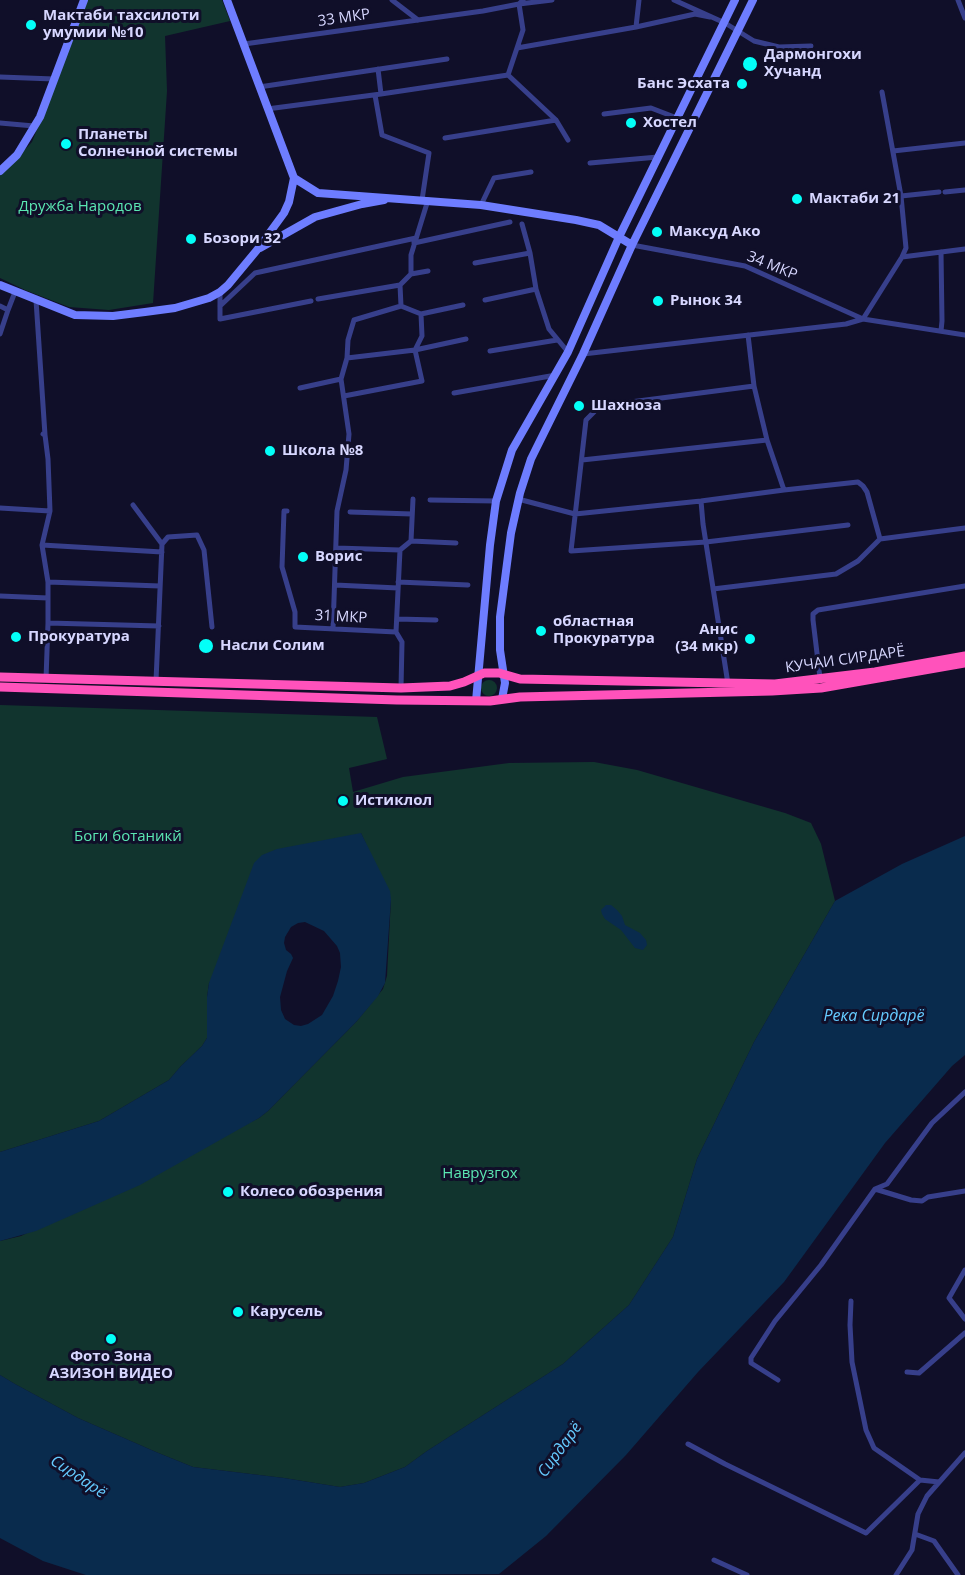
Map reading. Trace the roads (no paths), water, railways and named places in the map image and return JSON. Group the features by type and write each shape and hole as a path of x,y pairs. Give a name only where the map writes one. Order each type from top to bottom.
{"highway":[{"name":"КУЧАИ СИРДАРЁ","path":"729,688 820,680 965,656"},
{"path":"0,677 401,688 450,686 490,673 520,679 729,688 821,688 965,663"},
{"path":"0,687 476,701 729,688"}],"main road":[{"path":"0,171 17,155 40,117 84,0"},
{"path":"0,285 75,315 113,316 175,308 220,292 257,250 284,213 294,178 227,0"},
{"path":"476,701 496,501 512,450 568,352 619,237 735,0"},
{"path":"502,699 505,688 500,650 500,617 511,533 518,499 531,459 583,354 632,245 753,0"},
{"path":"294,178 318,193 481,205 599,225 632,245"},
{"path":"257,250 315,217 381,201 425,200"}],"street":[{"path":"392,0 418,20"},
{"name":"33 МКР","path":"244,45 418,20 521,2 552,0"},
{"path":"636,27 639,0"},
{"path":"674,0 724,23 754,41 779,47 811,46"},
{"path":"958,0 965,18"},
{"path":"508,75 523,30 521,2"},
{"path":"517,48 695,14 710,17"},
{"path":"259,87 447,59"},
{"path":"378,69 382,135 429,153 425,200 411,255 411,274"},
{"path":"267,109 508,75"},
{"path":"508,75 556,120 568,140"},
{"path":"0,77 54,79"},
{"path":"863,319 906,248 901,196 882,92"},
{"path":"604,114 651,108 677,118"},
{"path":"445,138 556,120"},
{"path":"0,123 34,126"},
{"path":"892,150 965,143"},
{"path":"590,163 658,157"},
{"path":"481,205 494,178 531,172"},
{"path":"901,196 965,190"},
{"path":"220,306 255,273 510,222"},
{"path":"522,224 536,289 549,329 568,352"},
{"name":"34 МКР","path":"632,245 745,266 863,319 965,335"},
{"path":"902,257 965,249"},
{"path":"941,252 941,331"},
{"path":"475,263 530,253"},
{"path":"318,299 400,285 411,274 428,271"},
{"path":"400,285 401,306"},
{"path":"485,300 536,289"},
{"path":"0,334 15,291"},
{"path":"220,292 220,319 311,301"},
{"path":"36,300 50,511 42,545 48,582 46,679"},
{"path":"333,629 337,511 346,470 349,434 341,379 354,320 401,306 421,314 463,305"},
{"path":"0,306 8,310"},
{"path":"344,396 422,381 415,350 422,336 421,314"},
{"name":"34 МКР","path":"583,354 846,324 863,319"},
{"path":"748,335 754,386 767,440 784,490"},
{"path":"347,358 415,350 466,339"},
{"path":"489,351 557,340"},
{"path":"454,393 556,375"},
{"path":"300,388 341,379"},
{"path":"754,386 615,404 595,411 586,420 571,551 706,542 848,525"},
{"path":"582,460 767,440"},
{"path":"518,499 575,514 858,482 867,492 880,539"},
{"path":"411,541 413,499"},
{"path":"430,500 496,501"},
{"path":"701,501 729,688"},
{"path":"133,505 162,543 156,681"},
{"path":"0,508 50,511"},
{"name":"31 МКР","path":"286,511 282,567 295,612 295,627 396,632"},
{"path":"350,512 412,514"},
{"path":"713,589 836,574 858,561 880,539 965,528"},
{"path":"162,543 168,537 197,535 204,550 212,627"},
{"path":"336,548 400,550 411,541 456,543"},
{"path":"42,545 162,552"},
{"path":"400,550 396,632 402,642 401,688"},
{"path":"48,582 160,586"},
{"path":"335,585 468,585"},
{"path":"820,680 813,620 813,614 818,609 965,586"},
{"path":"0,596 48,598"},
{"path":"397,618 436,620"},
{"path":"48,623 159,626"},
{"path":"778,1380 752,1363 751,1358 775,1321 821,1265 875,1189 887,1184 932,1124 965,1092"},
{"path":"875,1189 922,1201 928,1197 965,1191"},
{"path":"965,1270 949,1298 965,1319"},
{"path":"851,1301 852,1362 866,1430 874,1448 920,1480 939,1482"},
{"path":"907,1372 919,1373 965,1333"},
{"path":"688,1444 866,1533 920,1480"},
{"path":"896,1575 912,1550 918,1514 927,1496 965,1453"},
{"path":"915,1534 934,1541 958,1575"},
{"path":"714,1560 747,1575"}],"water":[{"path":"361,833 390,891 391,899 385,983 378,996 357,1021 259,1118 140,1185 36,1231 0,1241 0,1152 99,1121 169,1080 202,1046 207,1038 209,983 254,863 262,855 277,849","holes":["305,922 324,931 340,953 341,967 338,981 333,996 322,1015 308,1024 294,1025 285,1019 281,1010 280,997 293,958 286,950 285,937 291,927 298,923"]},
{"name":"Река Сирдарё","path":"965,836 965,1055 952,1066 885,1143 784,1282 698,1372 626,1455 546,1536 499,1574 86,1575 43,1561 0,1538 0,1375 78,1418 193,1467 340,1487 364,1483 405,1467 563,1364 629,1305 673,1237 697,1159 754,1042 835,901 902,864"},
{"path":"606,905 611,905 617,910 625,925 640,933 646,940 647,945 643,950 635,948 621,930 605,919 601,910"}],"place":[{"name":"Мактаби тахсилоти умумии №10","path":"31,25"},
{"name":"Дармонгохи Хучанд","path":"750,64"},
{"name":"Банс Эсхата","path":"742,84"},
{"name":"Хостел","path":"631,123"},
{"name":"Планеты Солнечной системы","path":"66,144"},
{"name":"Мактаби 21","path":"797,199"},
{"name":"Максуд Ако","path":"657,232"},
{"name":"Бозори 32","path":"191,239"},
{"name":"Рынок 34","path":"658,301"},
{"name":"Шахноза","path":"579,406"},
{"name":"Школа №8","path":"270,451"},
{"name":"Ворис","path":"303,557"},
{"name":"областная Прокуратура","path":"541,631"},
{"name":"Прокуратура","path":"16,637"},
{"name":"Анис (34 мкр)","path":"750,639"},
{"name":"Насли Солим","path":"206,646"},
{"name":"Истиклол","path":"343,801"},
{"name":"Колесо обозрения","path":"228,1192"},
{"name":"Карусель","path":"238,1312"},
{"name":"Фото Зона АЗИЗОН ВИДЕО","path":"111,1339"}],"park label":[{"name":"Дружба Народов","path":"80,207"},
{"name":"Боги ботаникй","path":"128,837"},
{"name":"Наврузгох","path":"480,1174"}],"water label":[{"name":"Сирдарё","path":"560,1450"},
{"name":"Сирдарё","path":"78,1477"}]}
